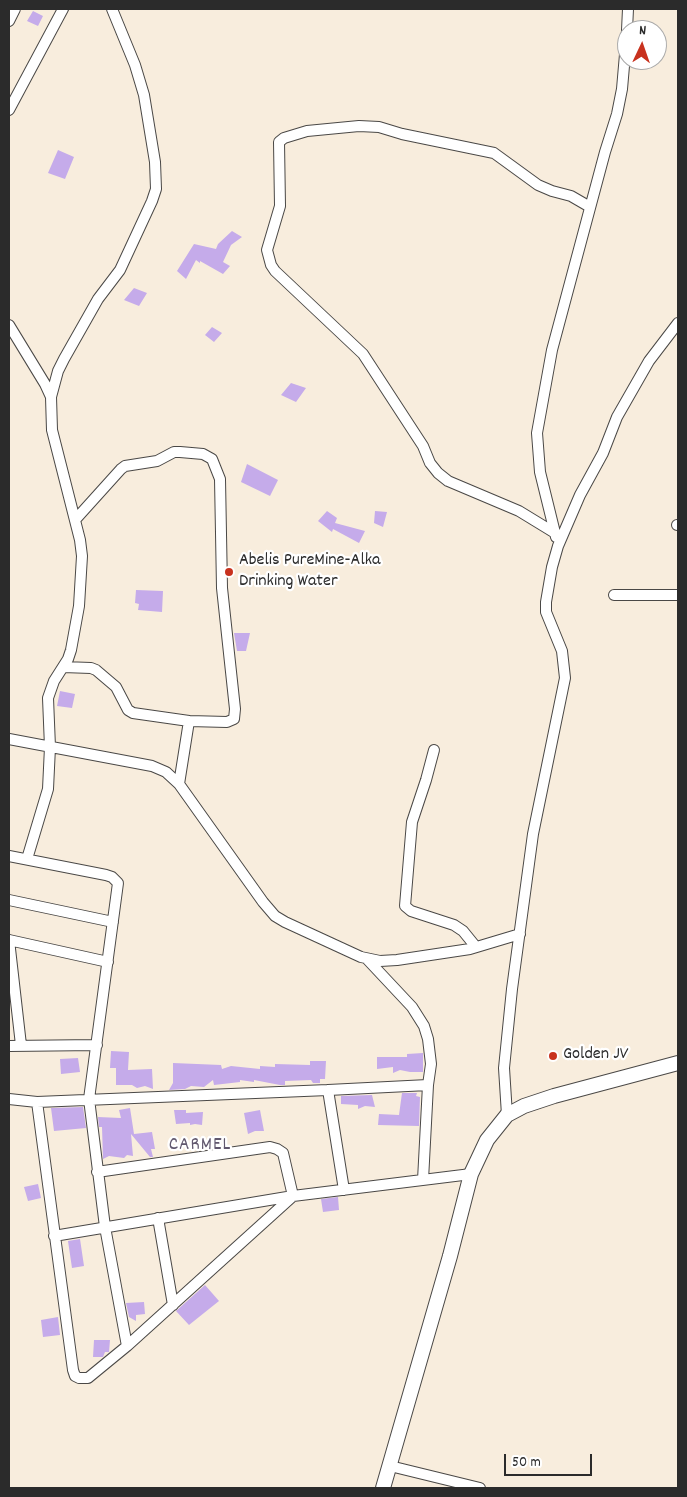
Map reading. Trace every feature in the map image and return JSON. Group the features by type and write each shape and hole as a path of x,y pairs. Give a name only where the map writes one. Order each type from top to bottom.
{"street":[{"path":"9,21 15,9"},
{"path":"9,110 63,9"},
{"path":"27,859 48,789 50,746 48,698 54,681 72,650 77,624 82,567 80,540 52,430 51,397 58,371 64,359 98,299 120,270 156,189 155,162 144,95 135,66 112,9"},
{"path":"558,546 540,472 537,433 552,350 618,108 622,70"},
{"path":"555,534 519,511 448,481 438,474 430,463 423,446 362,354 275,271 271,265 267,250 280,206 279,142 284,138 307,131 359,126 380,127 402,134 494,153 538,185 571,196 590,207"},
{"path":"507,1115 504,1053 534,834 565,678 562,651 546,612 546,602 558,546 580,495 603,453 617,417 649,361 678,323"},
{"path":"9,325 51,397"},
{"path":"63,667 91,668 96,670 116,687 128,710 133,713 189,721 227,722 234,719 222,588 220,479 212,458 203,454 174,452 157,461 125,466 75,520"},
{"path":"614,594 678,595"},
{"path":"179,784 189,721"},
{"path":"9,739 152,766 166,772 179,784 275,916 367,959 412,1007 424,1026 431,1064 422,1180"},
{"path":"434,750 412,822 405,906 411,912 454,925 463,931 476,947"},
{"path":"9,856 112,877 118,884 89,1099 105,1226 127,1346"},
{"path":"9,900 114,922"},
{"path":"367,959 397,960 476,947 520,934"},
{"path":"21,1045 13,1006 9,940 108,962"},
{"path":"9,1046 97,1045"},
{"path":"384,1488 450,1256 471,1174 487,1140 507,1115 524,1106 554,1096 678,1063"},
{"path":"9,1099 37,1102 428,1085"},
{"path":"328,1090 344,1190"},
{"path":"37,1102 73,1370 78,1378 88,1378 127,1346 293,1196"},
{"path":"98,1172 270,1147 283,1153 293,1196"},
{"path":"54,1236 293,1196 471,1174"},
{"path":"158,1218 173,1305"},
{"path":"390,1466 480,1488"}],"building":[{"path":"33,11 43,16 38,26 27,21"},
{"path":"58,150 74,157 65,179 48,173"},
{"path":"232,231 242,237 231,245 223,262 230,266 223,274 196,260 186,279 177,271 194,244 216,249 218,244"},
{"path":"134,288 147,293 139,306 124,300"},
{"path":"212,327 222,333 214,342 205,335"},
{"path":"291,383 306,388 296,402 281,395"},
{"path":"247,464 278,480 270,496 241,482"},
{"path":"327,511 337,518 335,523 365,531 359,543 333,529 332,532 318,521"},
{"path":"375,511 387,512 383,527 374,523"},
{"path":"136,590 163,591 162,612 138,610 139,604 135,603"},
{"path":"234,633 250,633 246,651 237,651"},
{"path":"60,691 75,694 72,708 57,706"},
{"path":"111,1051 129,1052 128,1070 152,1069 153,1089 145,1086 137,1088 132,1085 116,1085 116,1068 110,1068"},
{"path":"423,1053 423,1072 400,1070 393,1073 393,1067 377,1069 377,1057 407,1057 407,1054"},
{"path":"78,1058 80,1072 61,1074 60,1059"},
{"path":"310,1061 326,1061 325,1079 320,1079 320,1083 313,1083 311,1080 285,1081 285,1085 280,1085 254,1080 254,1082 240,1080 240,1082 214,1085 213,1080 204,1087 191,1086 185,1089 169,1090 173,1083 173,1063 221,1065 222,1069 231,1066 260,1069 260,1066 275,1067 275,1064 310,1065"},
{"path":"402,1093 417,1093 416,1096 420,1097 419,1126 378,1125 379,1114 399,1115"},
{"path":"372,1095 375,1107 365,1106 358,1109 358,1105 341,1104 341,1096"},
{"path":"83,1107 86,1128 54,1131 51,1108"},
{"path":"130,1108 134,1134 152,1132 155,1149 151,1149 153,1157 150,1157 131,1134 133,1156 127,1155 124,1158 109,1156 103,1159 102,1127 99,1127 98,1117 121,1118 119,1110"},
{"path":"174,1110 186,1110 186,1113 203,1112 202,1125 190,1125 190,1123 176,1124"},
{"path":"260,1110 264,1131 255,1131 248,1134 244,1113"},
{"path":"38,1184 41,1198 28,1201 24,1187"},
{"path":"338,1197 339,1210 323,1212 321,1199"},
{"path":"80,1239 84,1266 72,1268 68,1241"},
{"path":"205,1285 219,1301 189,1325 176,1311"},
{"path":"144,1302 145,1314 136,1315 136,1321 129,1317 126,1303"},
{"path":"58,1317 60,1335 43,1337 41,1320"},
{"path":"94,1340 110,1340 109,1352 105,1352 103,1357 93,1357"}],"place":[{"name":"Abelis PureMine-Alka Drinking Water","path":"229,572"},
{"name":"Golden JV","path":"553,1056"}],"district":[{"name":"CARMEL","path":"200,1146"}]}
